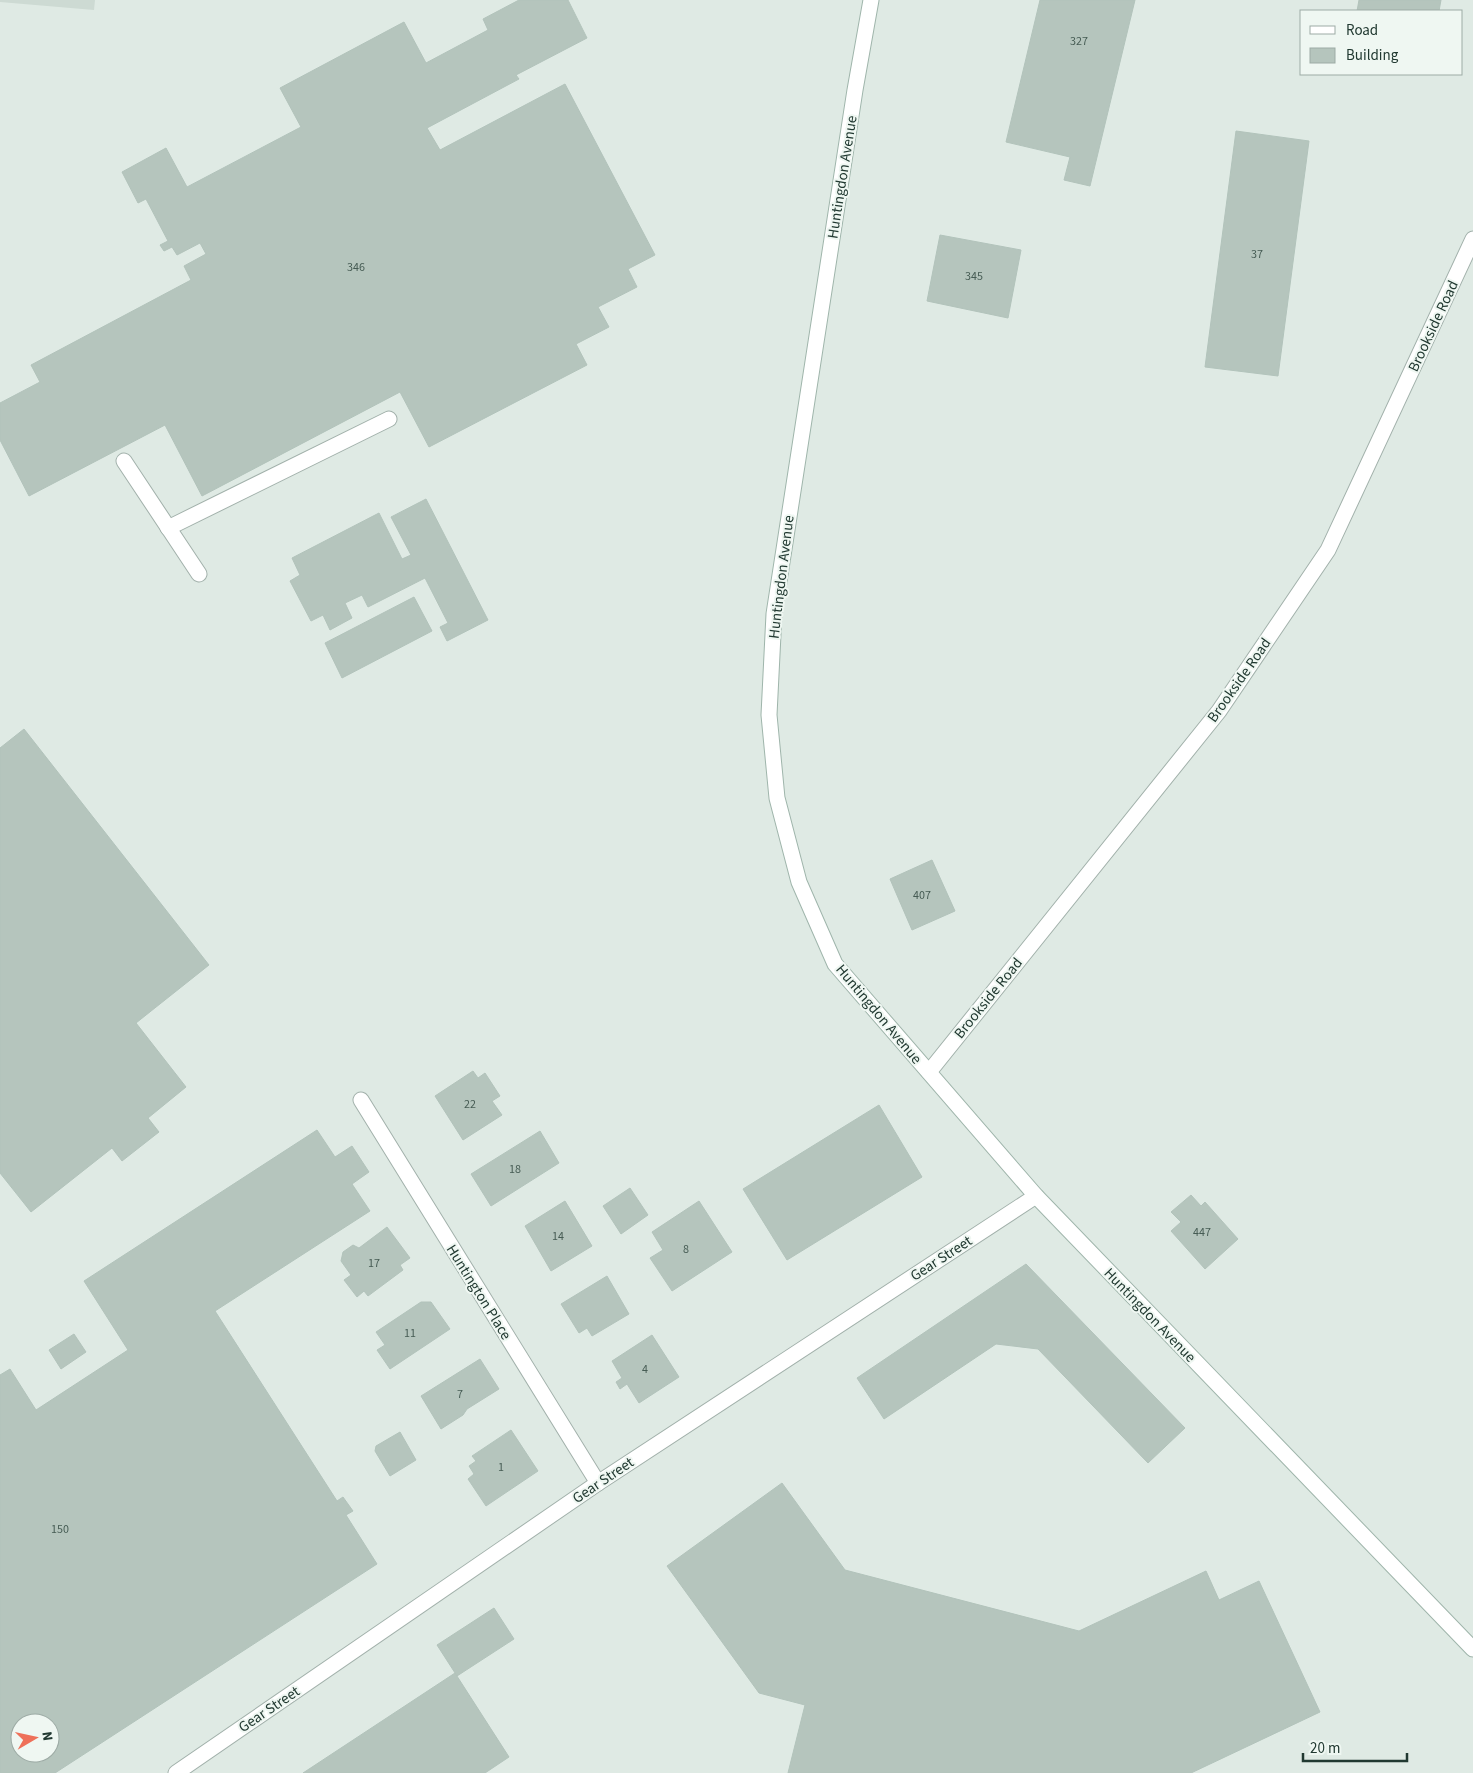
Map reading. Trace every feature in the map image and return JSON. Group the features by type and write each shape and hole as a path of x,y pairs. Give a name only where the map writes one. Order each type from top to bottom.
{"street":[{"name":"Huntingdon Avenue","path":"871,0 855,90 774,614 769,715 778,798 799,882 835,964 1036,1196 1473,1649"},
{"name":"Brookside Road","path":"929,1072 1219,711 1328,550 1473,239"},
{"path":"168,528 389,419"},
{"path":"124,461 200,574"},
{"name":"Huntington Place","path":"361,1100 598,1483"},
{"name":"Gear Street","path":"176,1773 598,1483 1036,1196"}],"shaded area":[{"path":"0,0 95,0 94,10 0,2"}],"building":[{"path":"519,0 568,0 587,38 516,75 519,79 427,128 440,150 565,84 655,255 628,269 637,287 598,307 609,327 576,344 587,365 429,447 400,392 202,496 165,425 29,496 0,440 0,403 40,382 31,365 191,280 184,266 206,254 200,243 177,255 172,247 164,251 160,245 168,241 146,199 138,203 122,172 166,148 187,187 301,127 280,88 404,22 426,63 488,30 483,19"},
{"path":"1040,0 1135,0 1090,186 1064,180 1070,157 1006,142"},
{"path":"1359,0 1441,0 1439,10 1357,10"},
{"path":"1236,131 1309,141 1278,376 1205,367"},
{"path":"940,235 1021,250 1008,318 927,301"},
{"path":"426,499 488,620 447,641 440,627 448,623 425,578 368,607 362,595 345,603 352,618 330,630 323,615 311,621 290,581 300,575 292,558 379,513 402,559 411,555 391,517"},
{"path":"414,597 432,631 342,678 325,643"},
{"path":"24,729 209,965 136,1023 186,1087 148,1118 159,1132 122,1161 112,1148 31,1212 0,1173 0,748"},
{"path":"932,860 955,911 912,930 890,879"},
{"path":"473,1071 478,1078 485,1073 500,1096 492,1101 502,1115 463,1140 435,1096"},
{"path":"879,1105 922,1177 787,1260 743,1189"},
{"path":"317,1130 335,1157 352,1146 369,1172 352,1184 370,1211 215,1311 337,1501 343,1497 353,1511 346,1515 377,1564 55,1773 0,1773 0,1375 10,1369 36,1410 128,1350 84,1281"},
{"path":"540,1131 559,1163 491,1206 471,1174"},
{"path":"630,1188 648,1215 621,1234 603,1206"},
{"path":"1191,1195 1201,1206 1205,1202 1238,1239 1205,1269 1171,1231 1181,1222 1171,1212"},
{"path":"565,1201 592,1246 551,1271 525,1226"},
{"path":"699,1201 732,1252 672,1291 650,1258 663,1250 652,1232"},
{"path":"387,1227 410,1258 400,1265 403,1270 368,1296 364,1291 357,1297 344,1280 351,1275 341,1261 343,1252 353,1245 359,1248"},
{"path":"1026,1264 1185,1428 1148,1463 1038,1349 996,1344 884,1419 857,1378"},
{"path":"607,1276 629,1314 592,1336 587,1328 579,1333 561,1304"},
{"path":"421,1302 431,1302 450,1329 390,1369 377,1350 385,1345 376,1332"},
{"path":"74,1334 86,1352 61,1369 49,1350"},
{"path":"652,1335 679,1377 639,1403 627,1384 620,1389 616,1382 622,1378 612,1361"},
{"path":"480,1359 499,1389 467,1409 463,1415 441,1429 421,1396"},
{"path":"511,1430 538,1471 486,1506 468,1479 474,1474 469,1466 476,1461 472,1456"},
{"path":"400,1432 416,1460 390,1476 375,1451 376,1446"},
{"path":"782,1483 845,1570 1079,1631 1206,1571 1219,1600 1259,1581 1320,1712 1191,1773 788,1773 805,1705 759,1693 667,1566"},
{"path":"494,1608 514,1639 457,1676 437,1645"},
{"path":"455,1673 509,1757 485,1773 303,1773"}]}
